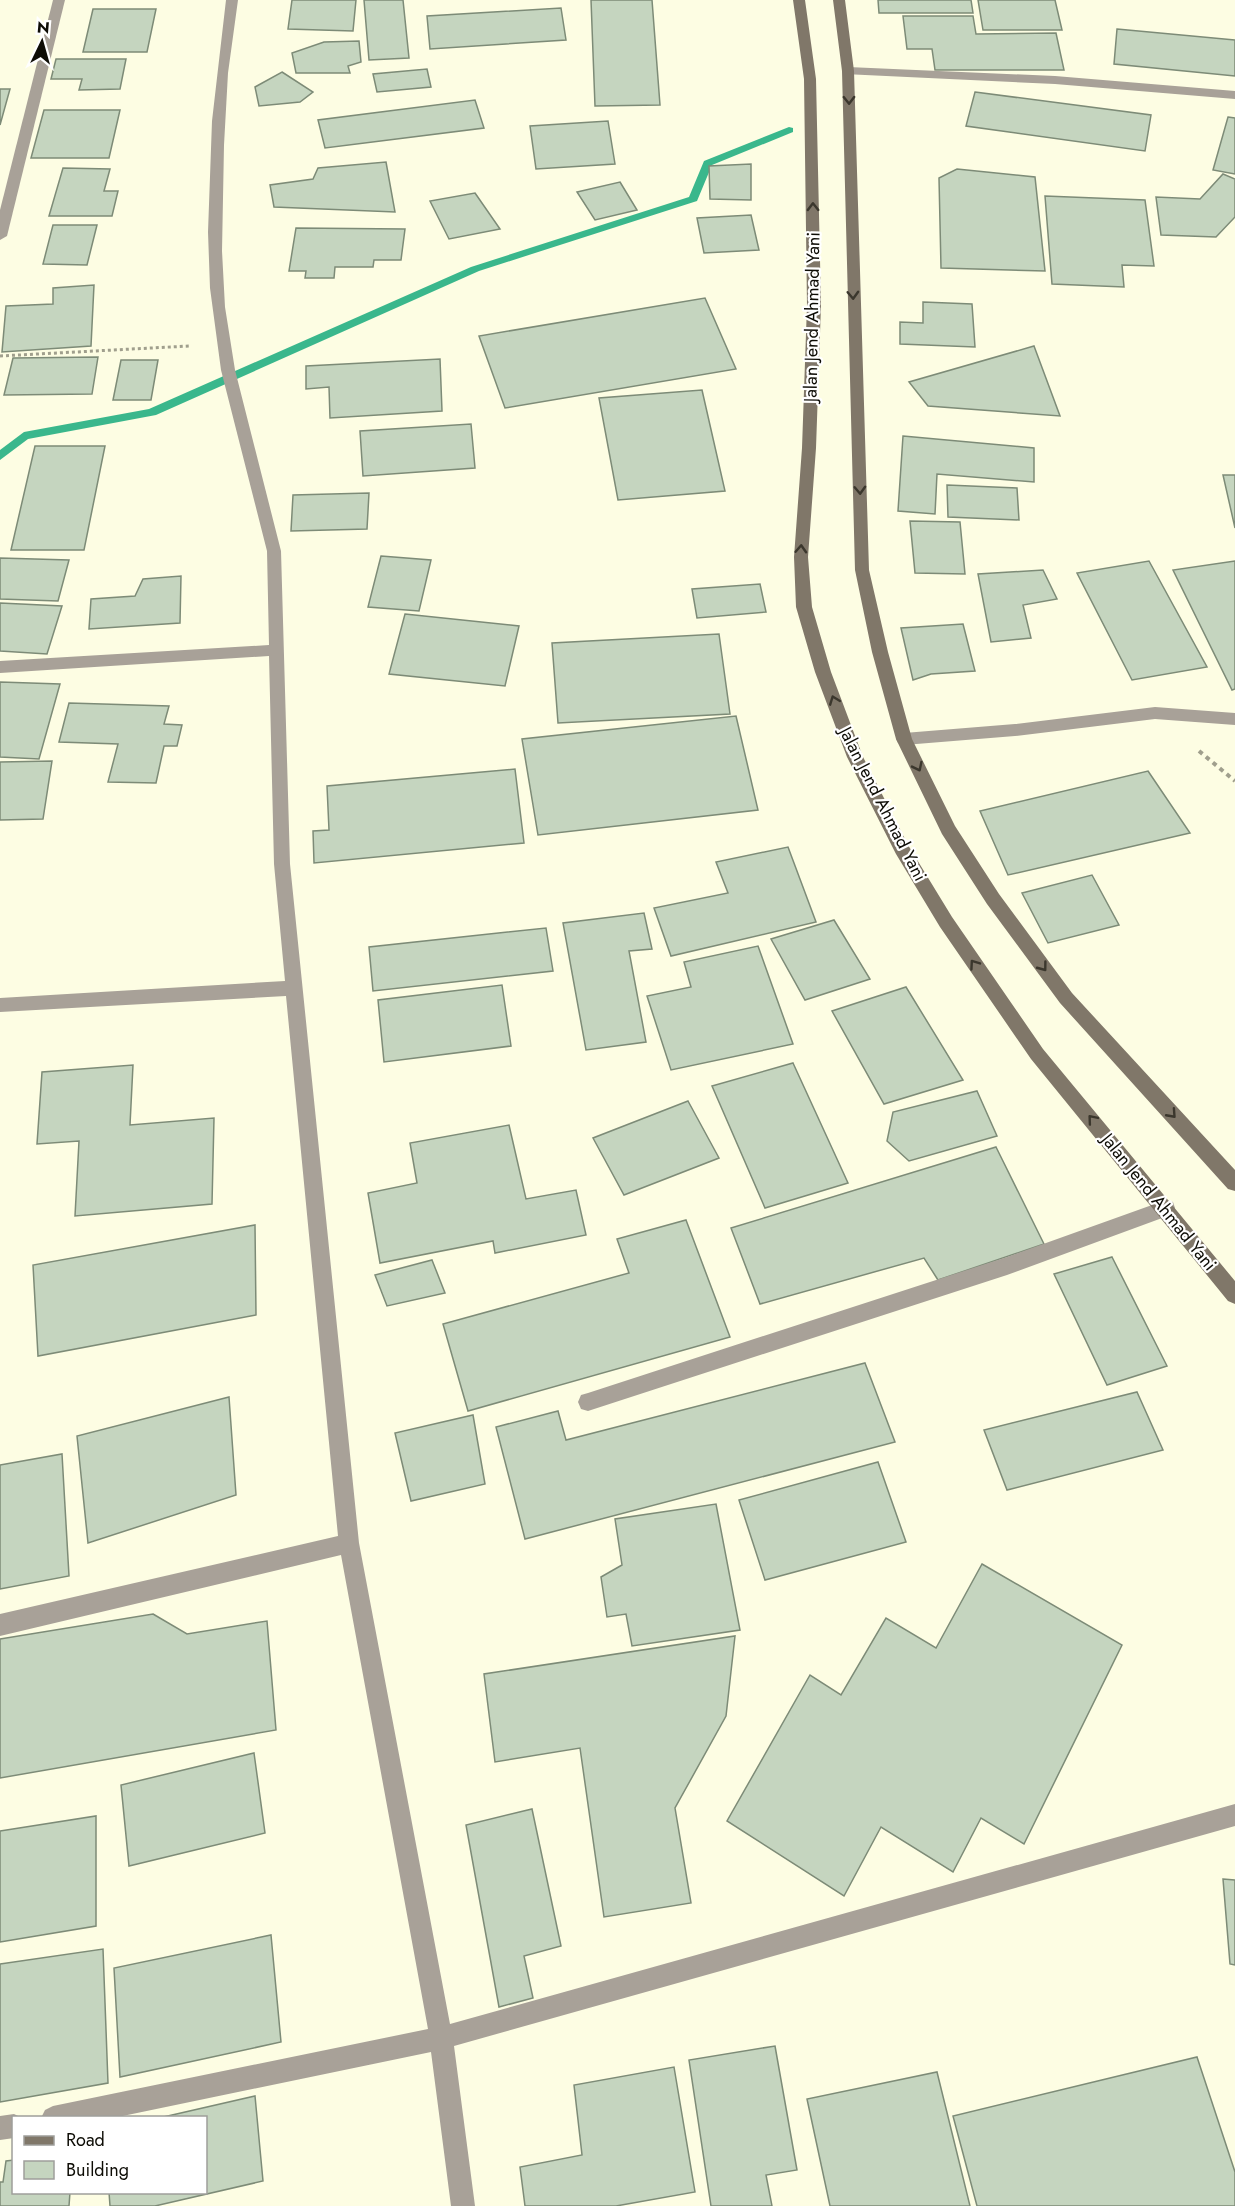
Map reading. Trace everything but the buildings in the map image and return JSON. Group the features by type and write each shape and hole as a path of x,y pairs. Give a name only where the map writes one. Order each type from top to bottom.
{"main road":[{"name":"Jalan Jend Ahmad Yani","path":"799,0 810,80 814,305 809,448 801,557 804,607 823,672 855,757 902,849 946,922 1037,1054 1166,1208 1235,1295"},
{"path":"839,0 848,71 862,570 880,652 904,739 948,829 993,899 1066,998 1235,1183"}],"street":[{"path":"0,236 59,0"},
{"path":"232,0 220,92 217,152 215,235 222,344 236,406 265,507 274,551 282,864 349,1543 441,2038 463,2206"},
{"path":"848,71 1055,80 1235,95"},
{"path":"0,667 278,650"},
{"path":"904,739 1015,730 1155,713 1235,719"},
{"path":"0,1005 294,988"},
{"path":"588,1402 1007,1266 1166,1208"},
{"path":"0,1625 349,1543"},
{"path":"63,2116 441,2038 1235,1815"}],"path":[{"path":"0,356 222,344"}],"waterway":[{"path":"0,456 24,436 152,412 475,269 693,199 708,163 789,130"}]}
